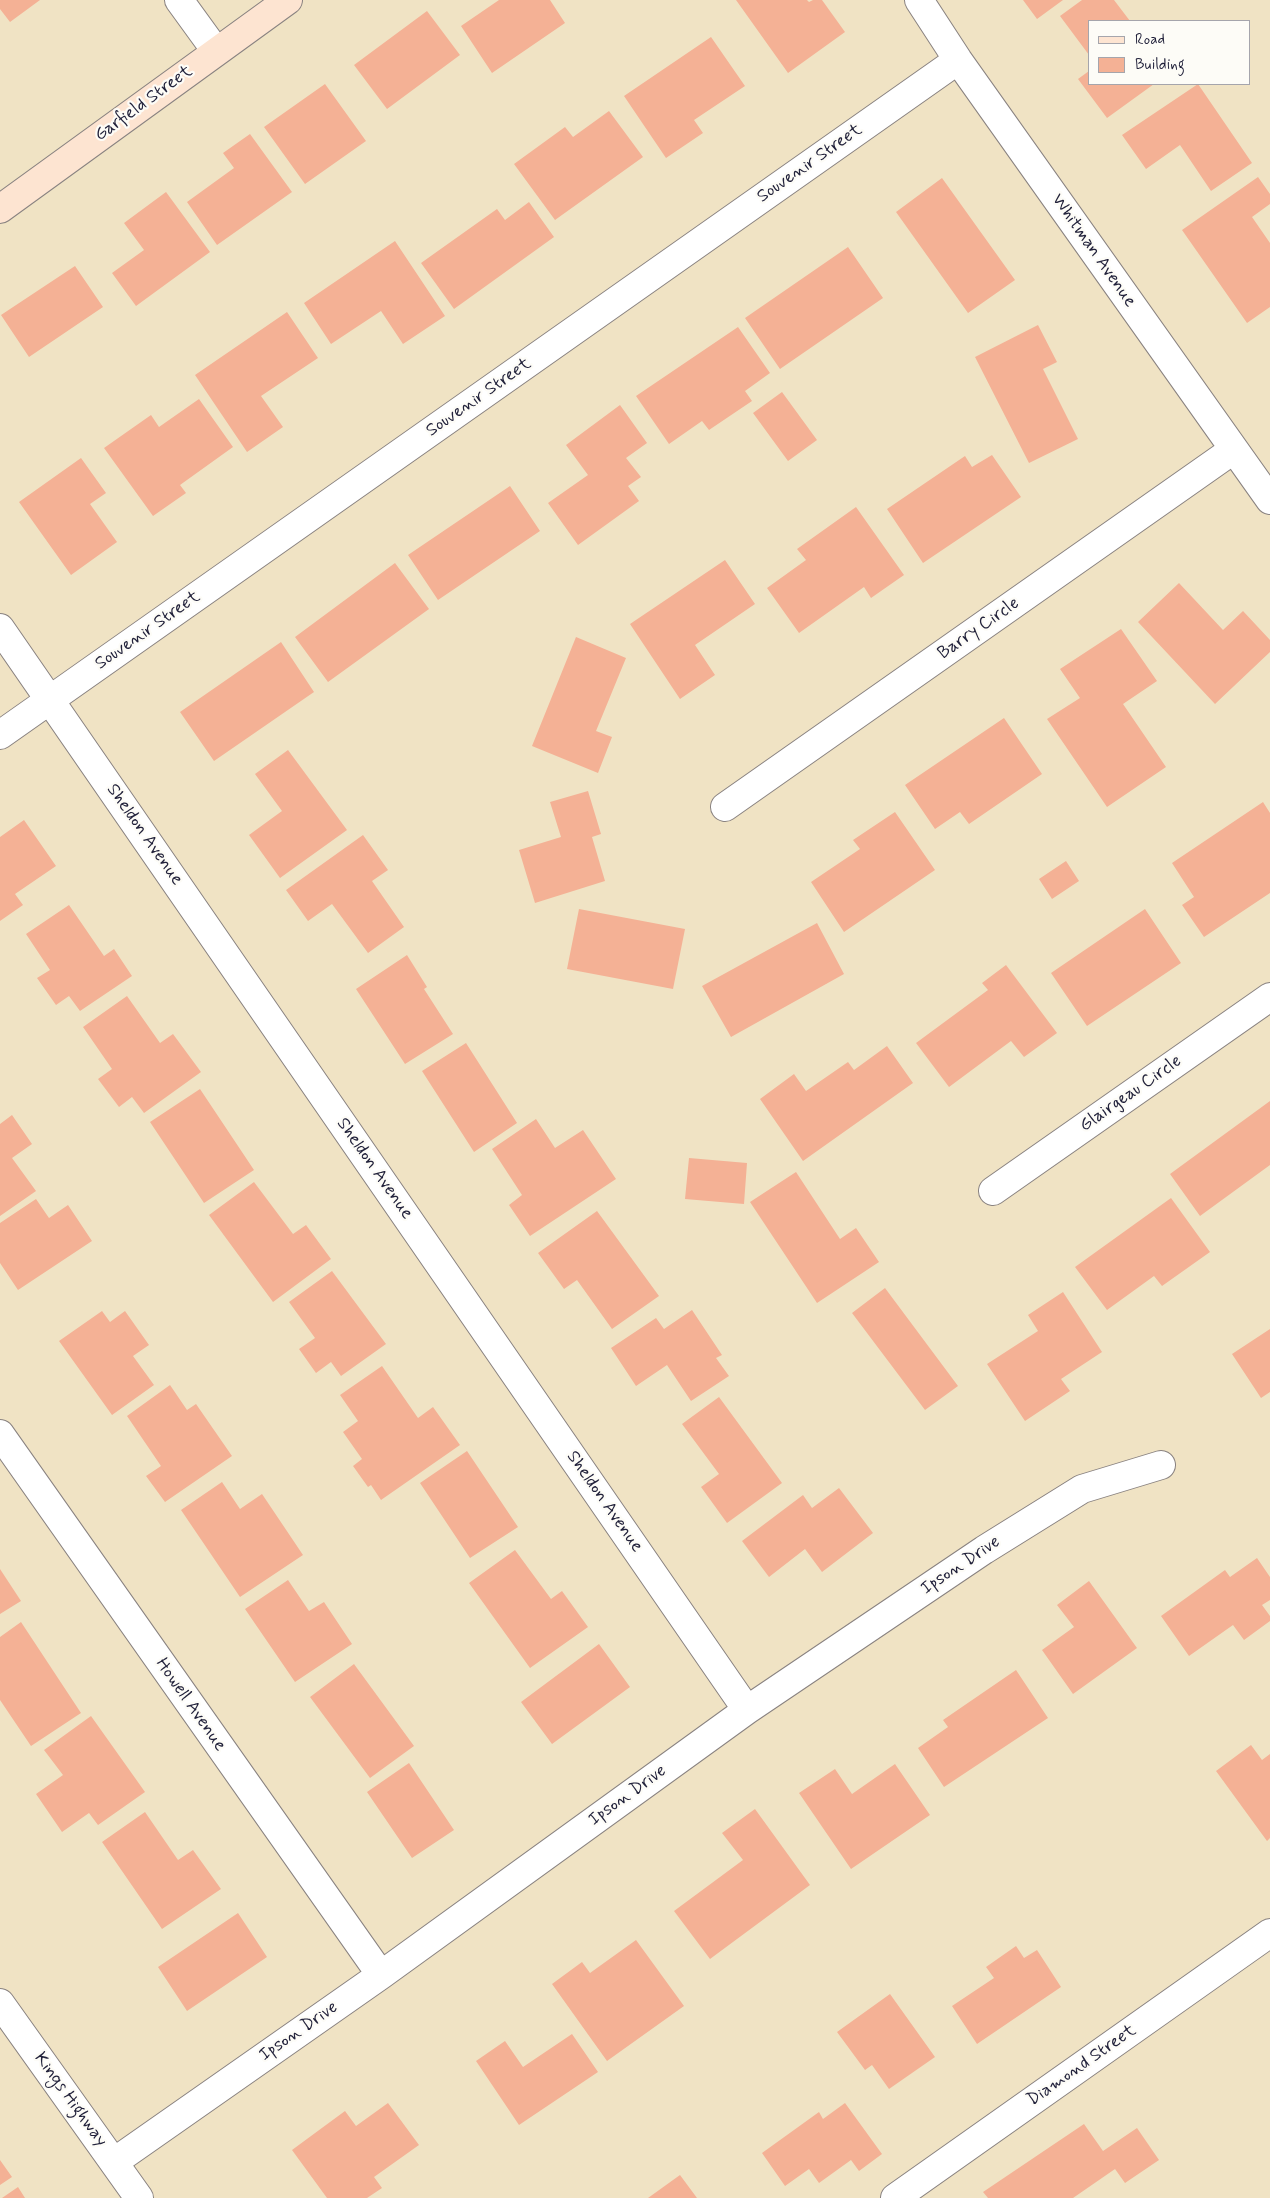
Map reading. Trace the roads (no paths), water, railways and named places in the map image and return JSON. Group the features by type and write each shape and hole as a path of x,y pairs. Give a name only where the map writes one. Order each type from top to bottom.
{"main road":[{"name":"Garfield Street","path":"0,209 288,0"}],"street":[{"path":"179,0 216,51"},
{"name":"Whitman Avenue","path":"919,0 958,60 1270,500"},
{"name":"Souvenir Street","path":"0,735 958,60"},
{"name":"Barry Circle","path":"725,807 1233,450"},
{"name":"Sheldon Avenue","path":"0,628 747,1710"},
{"name":"Glairgeau Circle","path":"993,1191 1270,997"},
{"name":"Howell Avenue","path":"0,1434 380,1975"},
{"name":"Ipson Drive","path":"114,2162 380,1975 747,1710 984,1550 1082,1489 1161,1465"},
{"name":"Diamond Street","path":"894,2198 1270,1933"},
{"name":"Kings Highway","path":"0,2003 139,2198"}]}
